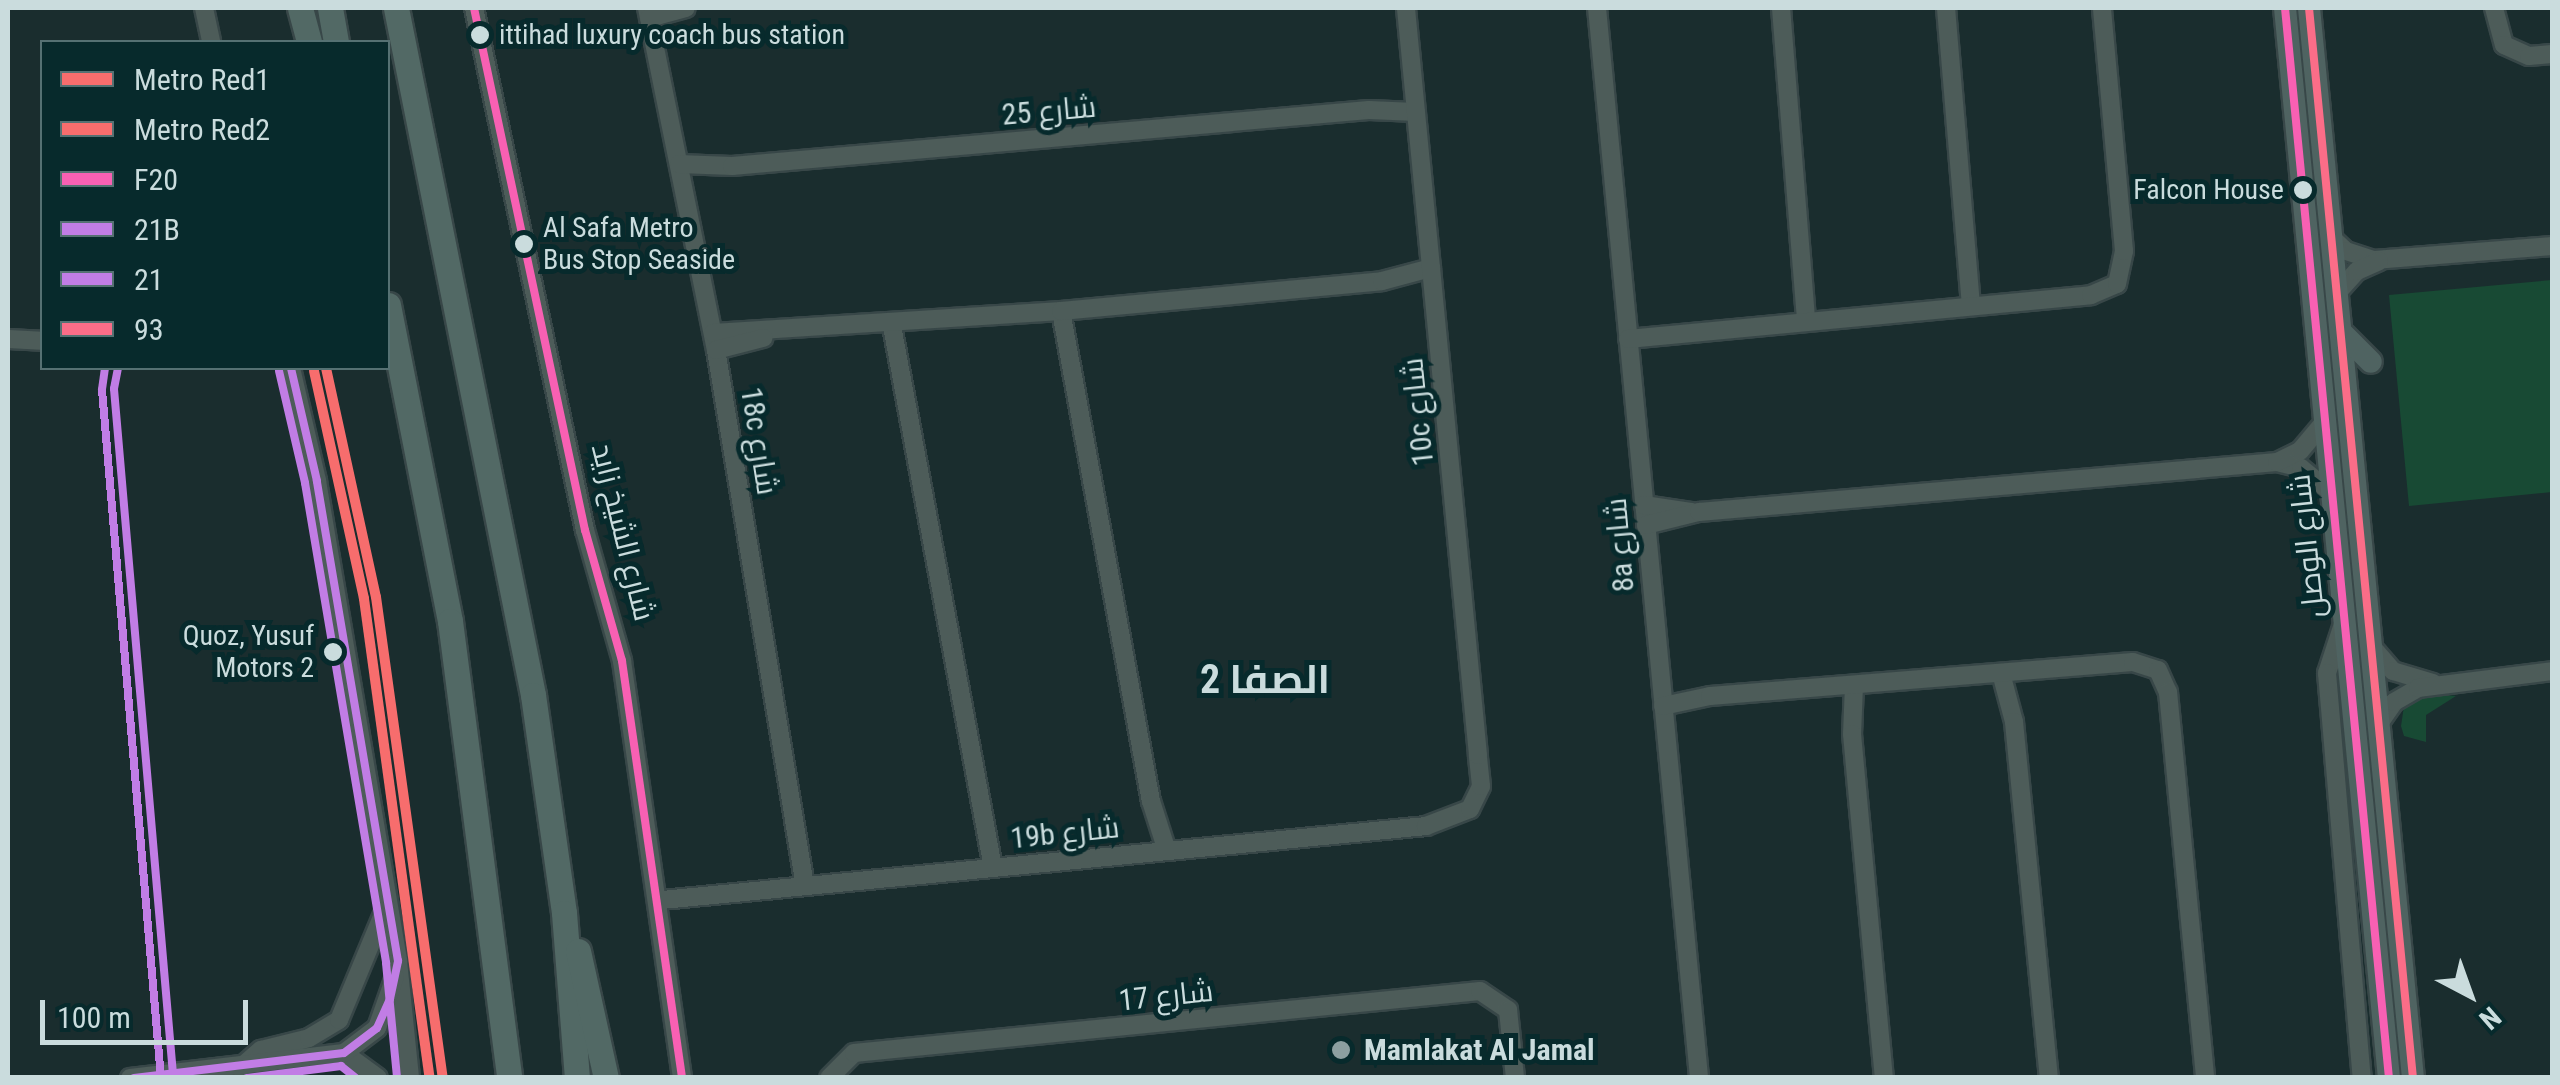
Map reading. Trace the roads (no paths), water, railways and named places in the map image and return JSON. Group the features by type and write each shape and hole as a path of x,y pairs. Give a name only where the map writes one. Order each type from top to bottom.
{"highway":[{"path":"300,8 308,40"},
{"path":"330,8 336,40"},
{"path":"396,8 512,575 564,913 577,1078"},
{"path":"411,83 414,8"},
{"path":"390,315 450,621 508,1078"},
{"path":"564,913 594,1008 606,1078"}],"main road":[{"name":"شارع الوصل","path":"2284,8 2388,1078"},
{"name":"شارع الوصل","path":"2310,8 2412,1078"},
{"path":"2341,332 2371,362"}],"street":[{"path":"204,8 212,40"},
{"name":"شارع الشيخ زايد","path":"474,8 586,530 619,644 662,900 682,1078"},
{"path":"648,13 686,8"},
{"name":"10c شارع","path":"1406,8 1478,755 1480,786 1470,810"},
{"name":"8a شارع","path":"1597,8 1699,1078"},
{"path":"1781,8 1811,318"},
{"path":"1946,8 1976,304"},
{"path":"1628,332 2091,294 2117,284 2124,251 2102,8"},
{"path":"2494,8 2504,45 2529,56 2552,54"},
{"name":"18c شارع","path":"648,13 715,342 805,886"},
{"name":"شارع 25","path":"681,172 1415,105"},
{"path":"2332,238 2355,256 2384,259 2552,246"},
{"path":"2337,293 2357,271 2384,259"},
{"path":"715,342 1432,275"},
{"path":"1068,311 1072,353 1151,801 1167,851"},
{"path":"900,325 908,406 986,869"},
{"path":"8,338 40,343"},
{"path":"8,349 40,343"},
{"path":"292,370 317,481 388,901 410,1078"},
{"path":"1646,525 1697,512 2276,462 2300,452 2324,422"},
{"path":"2276,462 2301,468 2331,492"},
{"path":"1644,505 1697,512"},
{"path":"2346,619 2327,672 2362,1078"},
{"path":"2372,646 2393,671 2434,683"},
{"path":"1662,696 1710,696 2133,662 2158,670 2168,692 2204,1078"},
{"path":"2378,725 2401,696 2434,683 2552,671"},
{"path":"2010,672 2049,1078"},
{"path":"1846,686 1884,1078"},
{"path":"1146,853 1151,801"},
{"name":"19b شارع","path":"662,900 1439,824 1470,810"},
{"path":"240,1068 261,1050 310,1038 339,1020 388,901"},
{"path":"130,1078 344,1053 383,1018 398,962"},
{"name":"شارع 17","path":"834,1070 854,1053 1480,991 1500,1000 1510,1021 1516,1078"},
{"path":"344,1053 378,1078"}],"metro line":[{"name":"Red1","path":"326,370 376,597 443,1078"},
{"name":"Red2","path":"314,371 364,599 430,1078"}],"place":[{"name":"ittihad luxury coach bus station","path":"480,35"},
{"name":"Falcon House","path":"2303,190"},
{"name":"Al Safa Metro Bus Stop Seaside","path":"524,244"},
{"name":"Quoz, Yusuf Motors 2","path":"333,652"},
{"name":"Mamlakat Al Jamal","path":"1341,1050"}],"district":[{"name":"الصفا 2","path":"1265,680"}]}
